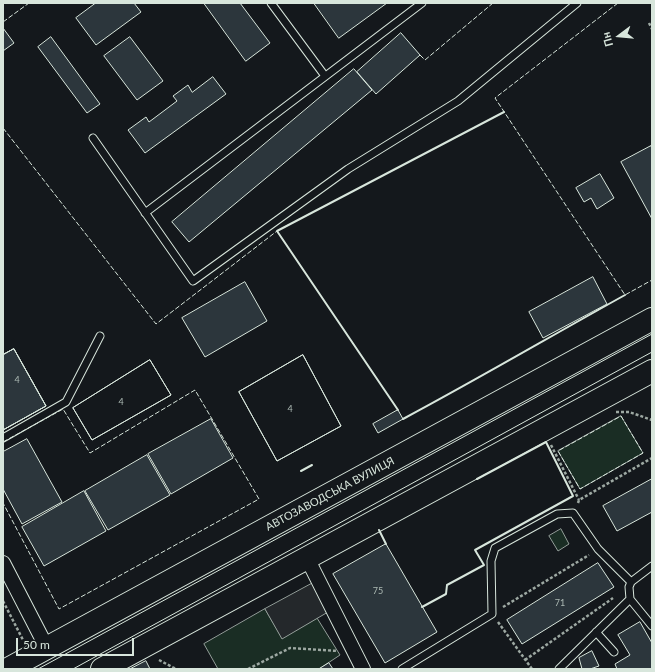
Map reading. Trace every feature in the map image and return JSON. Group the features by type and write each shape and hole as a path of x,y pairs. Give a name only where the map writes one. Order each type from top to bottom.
{"main road":[{"name":"АВТОЗАВОДСЬКА ВУЛИЦЯ","path":"8,669 652,319"},
{"path":"102,669 652,371"}],"street":[{"path":"307,558 363,669"},
{"path":"3,563 47,648"}],"lane":[{"path":"271,3 325,76"},
{"path":"145,213 422,3"},
{"path":"93,138 193,282 348,169 458,101 577,3"},
{"path":"3,438 66,402 100,336"},
{"path":"402,669 492,614 491,561 494,548 557,514 573,514 598,549 630,584 630,599 652,626"},
{"path":"630,584 652,566"},
{"path":"560,669 630,599"},
{"path":"596,632 614,652"}],"path":[{"path":"649,23 652,29"},
{"path":"611,412 630,412 652,420"},
{"path":"550,443 579,500"},
{"path":"573,514 579,500 652,458"},
{"path":"532,669 492,614 598,549"},
{"path":"525,660 630,584"},
{"path":"3,601 23,640"},
{"path":"248,669 290,648 355,653"},
{"path":"158,659 176,669"}],"green space":[{"path":"621,416 643,453 580,489 558,451"},
{"path":"561,529 569,544 558,551 549,536"},
{"path":"265,609 282,638 317,618 340,655 319,669 218,669 204,644"}],"shaded area":[{"path":"313,583 328,612 282,639 265,609"}],"building":[{"path":"96,3 134,3 141,12 96,45 76,18"},
{"path":"204,3 240,3 270,43 246,61"},
{"path":"314,3 387,3 339,38"},
{"path":"3,28 14,43 3,51"},
{"path":"401,33 420,55 376,94 357,72"},
{"path":"51,37 100,104 87,113 38,47"},
{"path":"130,37 163,81 137,100 104,56"},
{"path":"354,69 372,90 189,242 172,222"},
{"path":"213,77 226,94 145,153 128,130 146,117 149,122 177,101 173,96 188,85 192,92"},
{"path":"651,146 652,149 652,219 621,162"},
{"path":"600,174 614,198 597,209 591,198 584,202 576,188"},
{"path":"593,277 607,304 543,338 529,312"},
{"path":"245,282 267,321 205,357 182,318"},
{"path":"14,349 46,406 3,430 3,355"},
{"path":"14,349 46,406 3,430 3,355"},
{"path":"14,349 46,406 3,430 3,355"},
{"path":"303,355 341,426 277,461 239,392"},
{"path":"303,355 341,426 277,461 239,392"},
{"path":"150,360 171,395 92,440 73,408"},
{"path":"150,360 171,395 92,440 73,408"},
{"path":"398,410 403,419 378,433 373,424"},
{"path":"211,419 233,458 171,494 148,454"},
{"path":"27,439 62,502 22,524 3,489 3,452"},
{"path":"147,455 170,495 108,530 85,491"},
{"path":"652,479 652,512 617,531 603,506"},
{"path":"84,491 106,531 44,566 22,527"},
{"path":"386,544 437,632 385,663 333,574"},
{"path":"598,563 614,587 522,644 507,620"},
{"path":"640,622 652,643 652,669 617,669 615,664 630,655 618,635"},
{"path":"592,651 599,666 590,669 582,669 579,658"},
{"path":"146,661 150,669 130,669"},
{"path":"329,663 333,669 319,669"}],"tram line":[{"path":"38,669 652,334"},
{"path":"73,669 652,352"}],"fence":[{"path":"3,22 29,3"},
{"path":"420,55 425,60 493,3"},
{"path":"618,3 495,98 625,295 652,280"},
{"path":"3,128 156,324 277,231"},
{"path":"3,442 63,409 90,453 195,390 259,499 59,609 3,503"},
{"path":"621,416 643,453 580,489 558,451 621,416"}],"wall":[{"path":"398,410 277,231 504,112"},
{"path":"403,419 625,295"},
{"path":"422,607 446,594 447,585 484,565 475,550 573,496 546,442 477,479"},
{"path":"301,471 312,465"},
{"path":"379,530 386,544"}]}
